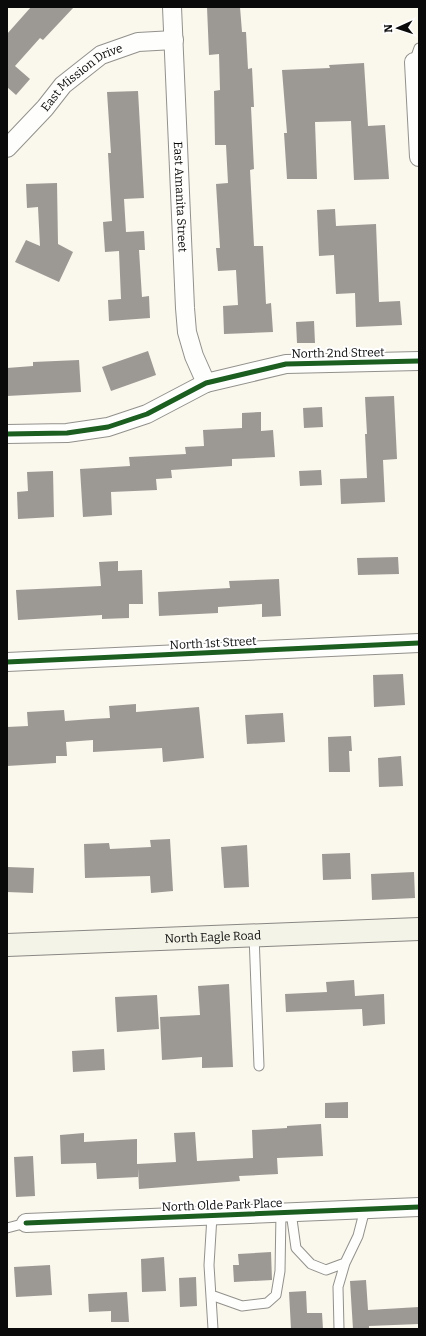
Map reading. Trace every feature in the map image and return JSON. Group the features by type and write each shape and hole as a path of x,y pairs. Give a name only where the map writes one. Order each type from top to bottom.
{"main road":[{"name":"North Eagle Road","path":"7,945 419,929"}],"street":[{"name":"East Amanita Street","path":"172,7 184,308 187,332 194,356 206,383"},
{"name":"East Mission Drive","path":"7,148 45,108 64,85 100,55 138,42 174,40"},
{"path":"417,64 419,157"},
{"name":"North 2nd Street","path":"7,434 67,433 108,428 147,414 206,383 286,364 419,361"},
{"name":"North 1st Street","path":"7,662 419,643"},
{"name":"North Olde Park Place","path":"26,1223 419,1207"}],"lane":[{"path":"254,935 259,1066"},
{"path":"339,1329 338,1287 345,1262 358,1236 365,1209"},
{"path":"286,1212 296,1248 311,1264 326,1270 345,1262"},
{"path":"211,1295 242,1306 267,1303 276,1295 286,1212"},
{"path":"212,1216 209,1265 213,1329"},
{"path":"7,1228 26,1223"}],"building":[{"path":"31,7 74,7 43,40 40,38 15,66 30,79 16,95 7,87 7,34"},
{"path":"207,7 240,7 242,32 246,32 248,69 252,68 254,107 251,107 254,169 250,170 254,246 263,246 266,304 271,303 273,332 224,334 223,306 238,305 236,270 218,271 216,248 220,248 216,184 228,183 226,145 215,145 214,91 220,90 219,54 209,55"},
{"path":"364,63 368,126 385,125 389,179 354,180 351,121 315,122 317,179 287,179 284,133 287,133 282,70 330,68 329,65"},
{"path":"138,91 144,198 124,199 126,232 144,231 145,250 139,250 142,297 149,296 150,318 109,321 108,300 121,299 119,251 105,252 103,222 112,221 108,153 111,153 107,92"},
{"path":"57,183 58,244 73,252 59,282 15,262 26,240 40,246 38,207 27,208 26,184"},
{"path":"335,209 336,226 376,224 379,302 400,301 402,325 356,327 355,293 336,294 334,255 319,256 317,210"},
{"path":"314,321 315,343 297,343 296,322"},
{"path":"148,351 156,375 111,391 102,367"},
{"path":"79,360 81,392 7,396 7,368 33,366 33,362"},
{"path":"394,396 397,459 383,460 385,502 341,504 340,479 367,478 365,397"},
{"path":"322,407 323,427 304,428 303,408"},
{"path":"261,412 261,431 273,430 275,457 232,459 232,466 171,470 172,478 156,479 157,490 111,492 112,515 83,517 80,469 130,466 129,457 186,454 185,447 204,446 203,430 242,428 242,413"},
{"path":"321,470 322,485 300,486 299,471"},
{"path":"53,471 54,517 18,519 17,492 28,491 27,472"},
{"path":"398,557 399,574 358,575 357,558"},
{"path":"118,561 118,571 142,570 143,604 129,604 129,618 102,619 102,615 18,620 16,590 101,586 99,562"},
{"path":"279,579 281,616 262,617 262,604 218,607 218,613 159,616 158,592 230,588 229,581"},
{"path":"403,674 405,705 374,707 373,675"},
{"path":"136,704 136,712 199,707 204,758 163,762 162,748 93,752 93,740 66,742 67,756 56,756 56,763 7,766 7,727 28,726 27,712 64,710 65,721 110,718 109,706"},
{"path":"283,713 285,742 247,744 245,715"},
{"path":"351,736 352,751 349,751 350,772 329,772 328,737"},
{"path":"401,756 403,786 379,787 378,758"},
{"path":"170,839 173,891 151,893 150,876 85,878 84,844 109,843 110,849 151,847 150,840"},
{"path":"247,845 249,887 224,888 221,847"},
{"path":"350,853 351,879 323,880 322,854"},
{"path":"7,867 34,868 33,893 7,892"},
{"path":"414,872 415,898 372,900 371,874"},
{"path":"354,980 355,996 384,994 385,1024 363,1026 362,1009 286,1012 285,994 327,992 326,982"},
{"path":"229,984 233,1067 202,1068 202,1057 162,1060 160,1017 200,1015 198,986"},
{"path":"157,995 159,1029 117,1032 115,997"},
{"path":"104,1049 105,1070 73,1072 72,1051"},
{"path":"348,1102 348,1118 325,1118 325,1103"},
{"path":"321,1124 323,1156 277,1158 278,1174 239,1176 240,1181 139,1189 138,1168 138,1177 97,1179 96,1163 61,1164 60,1135 84,1133 84,1142 137,1139 137,1164 176,1162 174,1133 195,1132 197,1161 253,1158 252,1130"},
{"path":"33,1156 35,1196 16,1197 14,1157"},
{"path":"271,1252 272,1280 234,1282 233,1265 239,1265 238,1254"},
{"path":"164,1257 166,1291 142,1292 141,1259"},
{"path":"50,1265 52,1295 16,1297 14,1267"},
{"path":"196,1277 197,1306 180,1307 179,1278"},
{"path":"366,1280 368,1310 419,1307 419,1324 369,1326 369,1329 353,1329 350,1281"},
{"path":"306,1291 307,1313 322,1313 323,1329 291,1329 289,1292"},
{"path":"127,1292 129,1322 111,1322 111,1311 89,1312 88,1294"}],"cycle path":[{"path":"7,434 67,433 108,427 147,414 206,383 286,364 419,361"},
{"path":"7,662 419,643"},
{"path":"26,1223 419,1207"}]}
